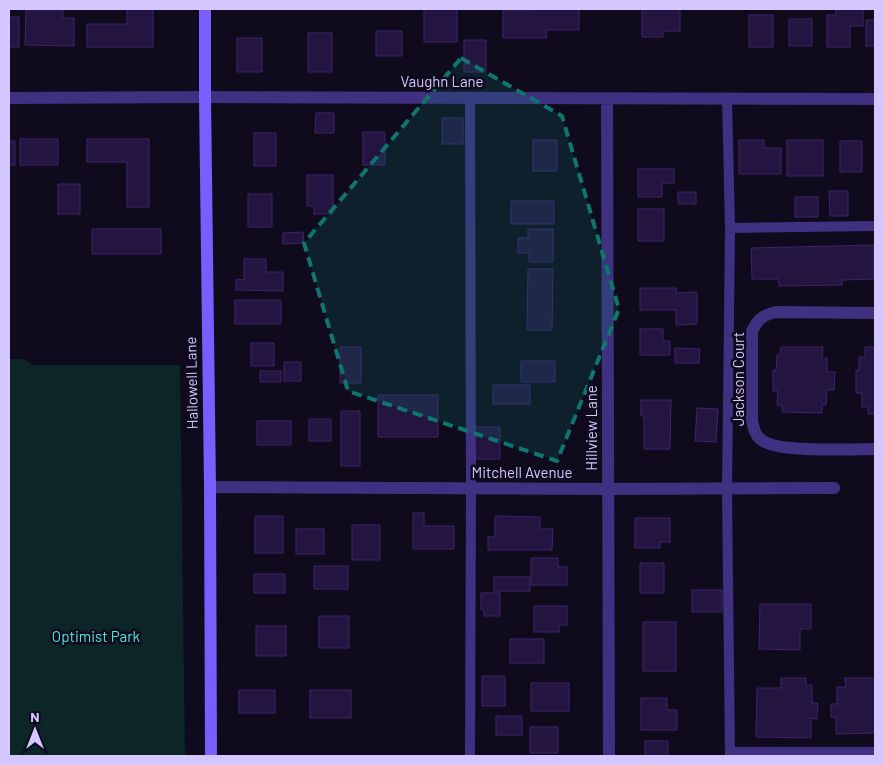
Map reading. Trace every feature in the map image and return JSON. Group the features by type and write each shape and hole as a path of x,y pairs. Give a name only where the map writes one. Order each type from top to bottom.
{"street":[{"name":"Hallowell Lane","path":"205,9 211,756"},
{"name":"Vaughn Lane","path":"9,98 875,99"},
{"name":"Hillview Lane","path":"607,99 609,756"},
{"name":"Jackson Court","path":"875,313 776,312 765,315 758,321 752,331 752,421 756,434 763,442 790,448 875,449"},
{"name":"Mitchell Avenue","path":"210,488 834,488"}],"lane":[{"path":"470,98 470,756"},
{"path":"727,99 730,228 727,489 730,754 875,752"},
{"path":"730,228 875,226"}],"highlighted area":[{"path":"461,58 562,116 619,309 557,461 348,391 304,243"}],"green space":[{"name":"Optimist Park","path":"9,359 24,359 33,365 180,365 185,756 9,756"}],"building":[{"path":"127,9 153,9 153,47 87,47 87,24 127,24"},
{"path":"424,9 457,9 457,42 424,42"},
{"path":"579,9 579,30 546,30 547,38 503,38 503,10"},
{"path":"642,9 680,9 680,31 663,31 663,37 642,37"},
{"path":"836,9 863,9 863,26 850,26 850,47 827,47 827,15 836,15"},
{"path":"26,10 63,10 63,18 74,18 74,46 25,45"},
{"path":"749,15 773,15 773,47 749,47"},
{"path":"9,17 19,17 19,47 9,47"},
{"path":"789,19 812,19 812,46 789,46"},
{"path":"866,20 875,20 875,46 866,46"},
{"path":"376,31 402,31 402,56 376,56"},
{"path":"308,33 332,33 332,72 308,72"},
{"path":"237,38 262,38 262,72 237,72"},
{"path":"464,40 486,40 486,72 464,72"},
{"path":"316,113 334,113 334,133 315,133"},
{"path":"442,118 463,118 463,144 442,144"},
{"path":"363,132 385,132 385,165 363,165"},
{"path":"254,133 276,133 276,166 254,166"},
{"path":"20,139 58,139 58,165 20,165"},
{"path":"87,139 149,139 149,207 127,207 127,162 87,162"},
{"path":"533,140 557,140 557,171 533,171"},
{"path":"739,140 764,140 764,148 781,148 781,174 739,174"},
{"path":"787,140 823,140 823,176 787,176"},
{"path":"9,141 15,141 15,165 9,165"},
{"path":"840,141 862,141 862,172 840,172"},
{"path":"638,169 674,169 674,183 662,183 662,197 638,197"},
{"path":"307,175 333,175 333,214 314,214 314,206 307,206"},
{"path":"58,184 80,184 80,214 58,214"},
{"path":"829,191 848,191 848,216 830,216"},
{"path":"678,192 696,192 696,204 678,204"},
{"path":"248,194 272,194 272,227 248,227"},
{"path":"795,197 818,197 818,217 795,217"},
{"path":"511,201 554,201 554,224 511,224"},
{"path":"638,209 664,209 664,241 638,241"},
{"path":"92,229 161,229 161,254 92,254"},
{"path":"528,229 553,229 553,262 529,262 529,253 518,253 518,238 528,238"},
{"path":"303,232 304,243 283,244 283,233"},
{"path":"874,245 874,279 842,280 842,285 779,286 778,279 752,279 751,248"},
{"path":"244,259 266,259 266,272 283,272 283,291 236,290 236,279 244,280"},
{"path":"528,269 553,269 552,330 527,330"},
{"path":"640,288 676,288 676,293 697,292 697,324 676,325 676,310 640,310"},
{"path":"235,300 281,300 281,324 235,324"},
{"path":"640,329 663,329 663,341 670,341 670,355 640,355"},
{"path":"251,343 274,343 274,366 251,366"},
{"path":"340,347 361,347 361,383 340,383"},
{"path":"781,347 823,347 822,358 827,358 827,372 835,372 834,390 827,390 826,405 822,405 822,413 782,412 782,405 777,405 778,391 773,391 773,370 776,370 777,355 780,355"},
{"path":"865,347 875,347 875,414 868,414 868,407 862,407 862,393 856,393 856,370 859,370 859,357 865,357"},
{"path":"675,348 700,349 699,363 675,363"},
{"path":"521,361 555,361 555,382 521,382"},
{"path":"284,362 301,362 301,381 284,381"},
{"path":"260,371 281,371 281,382 260,382"},
{"path":"493,385 530,385 530,404 493,404"},
{"path":"378,395 438,395 438,437 378,437"},
{"path":"641,400 671,400 670,449 644,449 644,416 641,416"},
{"path":"697,408 718,409 716,442 695,441"},
{"path":"341,411 360,411 360,466 341,466"},
{"path":"309,419 331,419 331,441 309,441"},
{"path":"257,421 291,421 291,445 257,445"},
{"path":"474,427 500,427 500,459 474,459"},
{"path":"413,513 424,513 424,526 454,526 454,549 413,549"},
{"path":"255,516 283,516 283,553 255,553"},
{"path":"495,516 540,517 540,529 553,529 552,550 488,550 488,537 495,537"},
{"path":"635,518 670,518 670,542 660,542 660,548 635,548"},
{"path":"352,525 380,525 380,560 352,560"},
{"path":"296,529 324,529 324,554 296,554"},
{"path":"531,558 558,558 558,567 567,567 567,585 531,585"},
{"path":"640,563 664,563 664,593 640,593"},
{"path":"314,566 348,566 348,589 314,589"},
{"path":"254,574 285,574 285,593 254,593"},
{"path":"494,577 530,577 530,591 494,591"},
{"path":"692,590 722,590 722,612 692,612"},
{"path":"481,593 500,593 500,616 484,616 484,610 481,610"},
{"path":"760,604 811,604 811,629 800,629 800,650 759,649"},
{"path":"534,606 567,606 567,625 559,625 559,632 534,632"},
{"path":"319,616 349,616 349,648 319,648"},
{"path":"643,622 676,622 676,671 643,671"},
{"path":"256,626 286,626 286,656 256,656"},
{"path":"510,639 544,639 544,663 510,663"},
{"path":"482,676 505,676 505,706 482,706"},
{"path":"781,678 806,678 806,685 812,685 812,703 818,703 817,719 811,718 811,738 756,737 757,688 781,688"},
{"path":"845,678 875,678 875,733 836,734 836,717 831,717 831,704 837,704 837,687 846,687"},
{"path":"531,683 569,683 569,711 531,711"},
{"path":"239,690 275,690 275,713 239,713"},
{"path":"310,690 351,690 351,718 310,718"},
{"path":"641,698 667,698 667,710 677,710 677,730 641,730"},
{"path":"496,716 522,716 522,735 496,735"},
{"path":"530,727 558,727 558,753 530,753"},
{"path":"645,741 668,741 668,756 645,756"}]}
